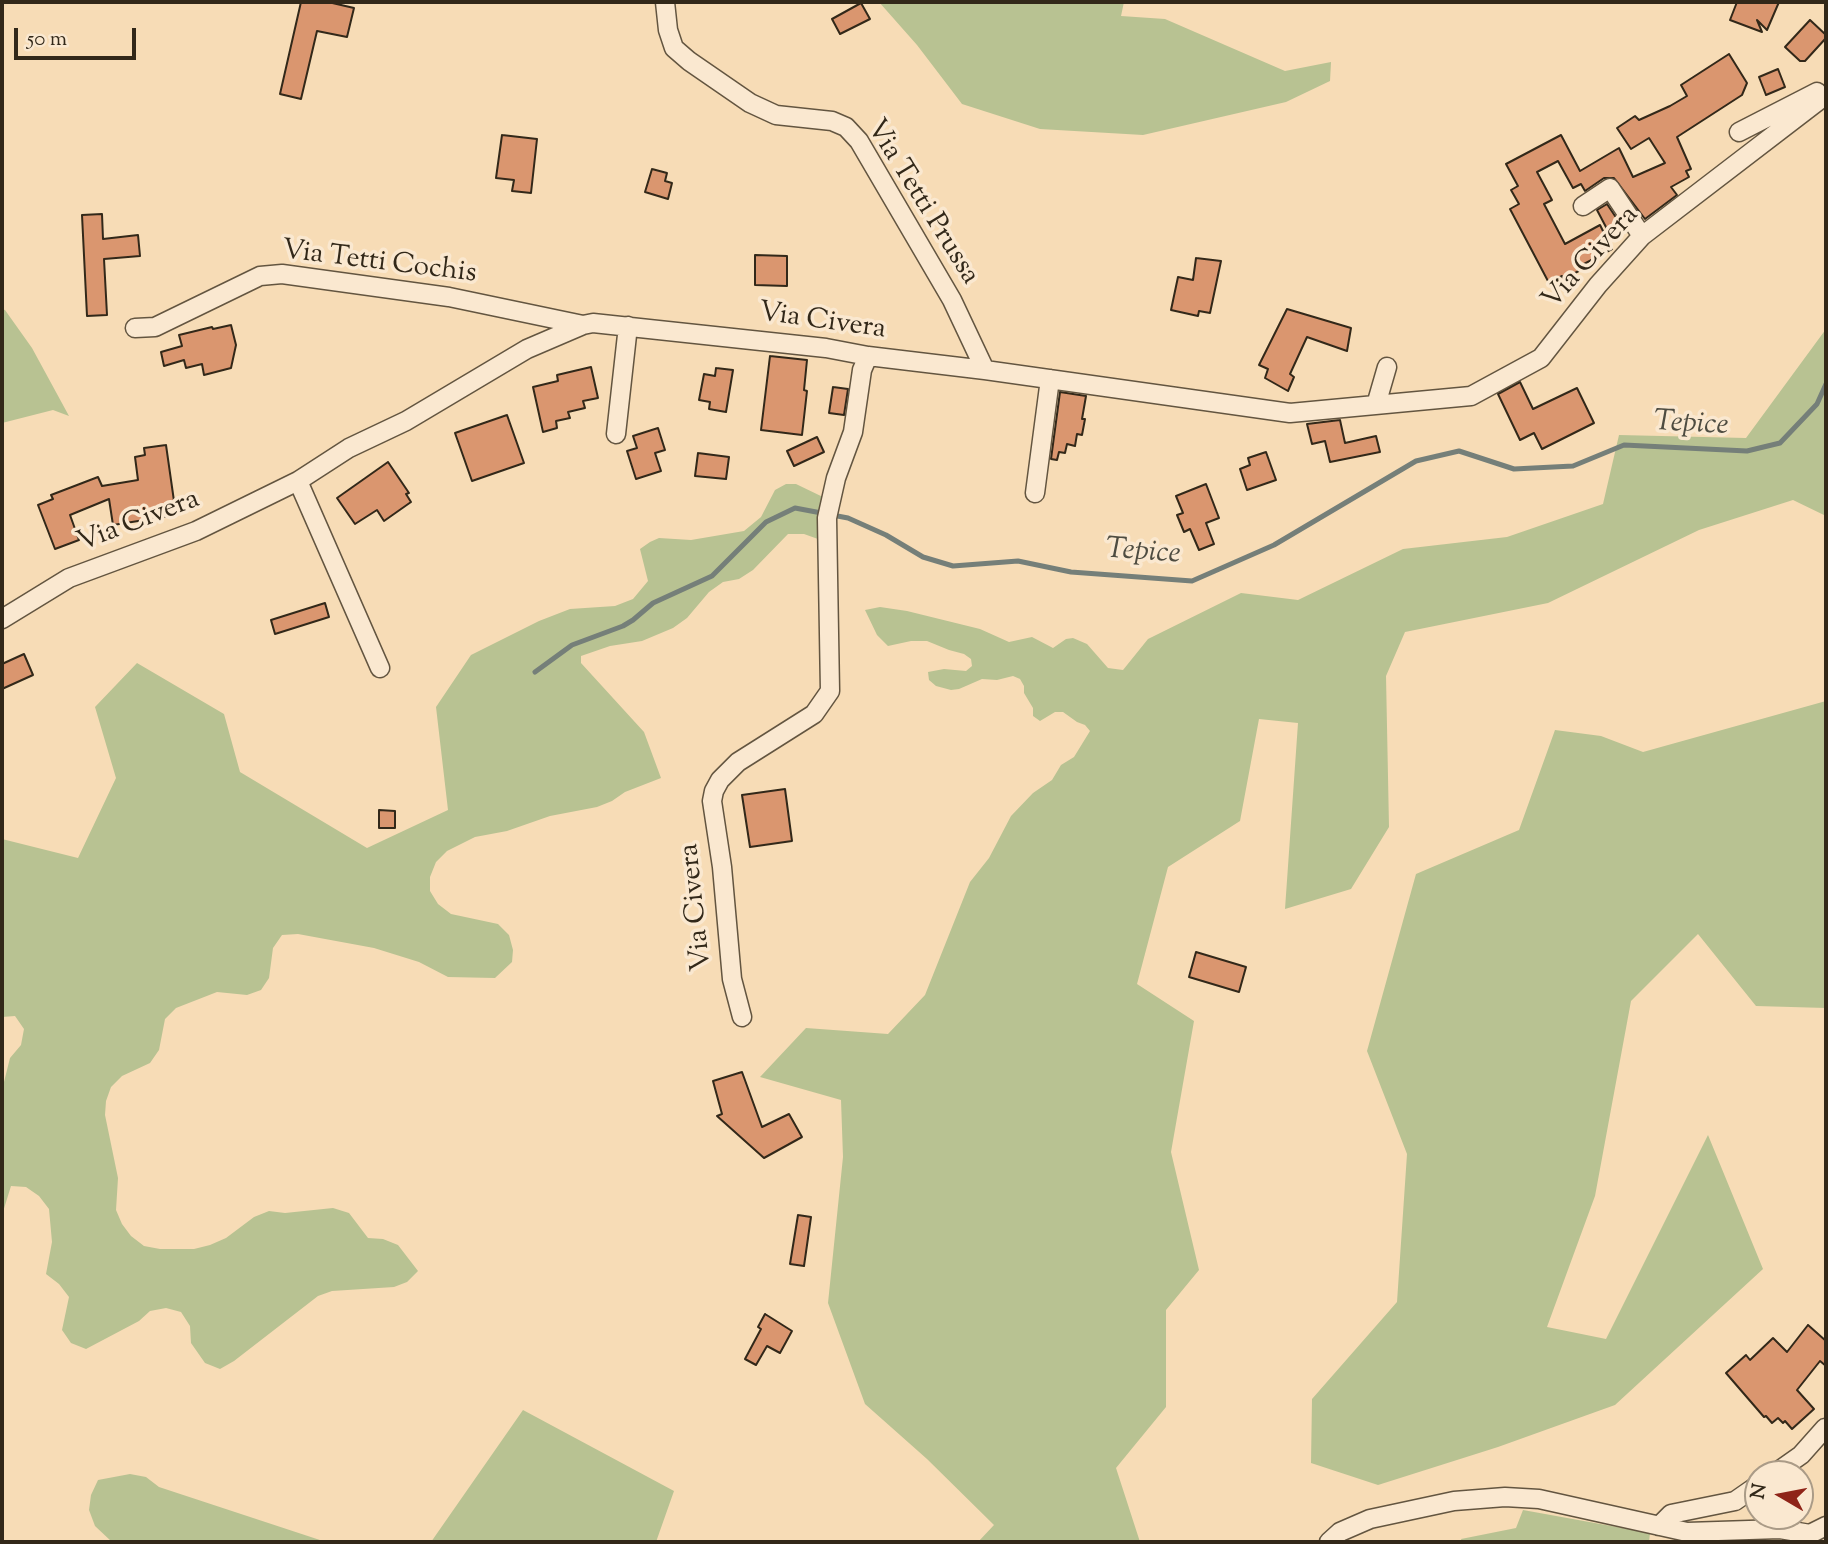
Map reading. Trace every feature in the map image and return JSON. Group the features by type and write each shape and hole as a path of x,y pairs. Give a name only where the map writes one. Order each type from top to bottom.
{"street":[{"name":"Via Tetti Prussa","path":"665,2 668,30 674,48 688,61 750,103 776,115 832,121 846,127 859,141 952,300 985,370"},
{"path":"1739,132 1826,87"},
{"name":"Via Civera","path":"2,619 69,578 196,531 298,481 349,448 406,421 527,349 593,323 826,348 1290,413 1471,396 1541,358 1598,285 1642,236 1826,94"},
{"path":"1583,206 1610,188 1642,236"},
{"name":"Via Tetti Cochis","path":"135,328 155,327 260,276 282,274 449,297 583,325"},
{"path":"616,434 628,326"},
{"name":"Via Civera","path":"742,1017 732,979 722,867 712,801 720,780 738,762 814,715 830,691 828,514 836,478 853,432 862,370 868,356"},
{"path":"1376,405 1387,367"},
{"path":"1035,493 1050,379"},
{"path":"298,481 380,668"},
{"path":"1794,1460 1825,1428"},
{"path":"1660,1526 1671,1514 1735,1501 1744,1495"},
{"path":"1329,1542 1340,1532 1370,1519 1454,1501 1505,1497 1539,1499 1687,1532 1780,1529 1810,1534 1826,1526"}],"green space":[{"path":"879,2 1124,2 1121,16 1165,19 1285,71 1331,62 1330,81 1286,102 1143,135 1040,129 962,104 917,45"},
{"path":"2,309 32,348 69,416 53,410 2,423"},
{"path":"1826,329 1826,516 1793,500 1699,530 1548,603 1405,632 1386,676 1389,827 1351,889 1285,909 1298,723 1259,719 1240,821 1168,867 1137,984 1194,1021 1171,1152 1199,1270 1166,1310 1166,1407 1116,1468 1140,1542 978,1542 994,1525 927,1459 865,1404 828,1303 843,1157 841,1100 760,1077 806,1028 888,1034 925,995 970,882 989,858 1011,816 1033,793 1052,780 1061,765 1074,757 1090,731 1063,712 1055,712 1040,721 1033,716 1033,708 1024,693 1024,686 1020,679 1013,676 997,680 982,679 959,689 936,686 929,680 928,672 944,669 966,671 972,666 971,659 927,641 888,646 877,635 865,610 880,607 907,611 980,629 1009,642 1032,637 1053,648 1066,639 1073,638 1087,644 1108,668 1123,670 1148,639 1241,593 1298,600 1403,549 1507,537 1603,504 1619,435 1746,438"},
{"path":"786,484 796,484 825,498 818,539 804,534 788,534 753,570 739,579 723,582 709,592 687,618 673,628 642,641 610,646 581,656 581,663 644,732 661,778 625,792 597,807 550,816 507,831 475,837 447,851 436,862 430,877 430,891 438,904 451,914 498,924 509,935 513,950 512,962 495,978 448,977 419,962 374,948 298,934 282,935 273,948 269,978 261,990 247,995 217,992 176,1008 165,1019 159,1050 150,1063 122,1076 111,1087 105,1115 118,1178 116,1210 131,1236 144,1246 194,1249 226,1238 254,1217 269,1211 285,1213 333,1208 349,1213 368,1238 383,1239 398,1245 418,1271 407,1282 394,1287 332,1291 318,1296 220,1369 205,1363 191,1343 190,1326 181,1312 166,1308 150,1311 139,1321 86,1349 71,1343 62,1330 69,1297 59,1284 46,1274 52,1242 49,1209 39,1196 26,1187 11,1186 2,1215 2,1090 10,1058 21,1045 24,1029 15,1016 2,1017 2,839 78,858 116,778 95,707 137,663 224,714 240,772 367,848 448,810 436,707 471,655 539,621 570,609 615,606 633,599 648,581 640,549 659,538 691,540 744,531 761,517 775,490"},
{"path":"1826,701 1826,1008 1756,1006 1698,934 1631,1001 1595,1196 1547,1327 1606,1339 1708,1135 1763,1269 1615,1405 1498,1447 1378,1485 1311,1463 1312,1399 1397,1302 1407,1154 1367,1051 1416,874 1519,830 1555,730 1601,736 1643,752"},
{"path":"523,1410 674,1491 656,1542 431,1542"},
{"path":"130,1474 146,1477 159,1487 326,1542 112,1542 95,1526 89,1510 91,1495 98,1480"},
{"path":"1523,1510 1650,1533 1649,1542 1462,1542 1461,1539 1516,1528"}],"building":[{"path":"301,2 328,2 354,8 347,37 317,31 301,99 280,94"},
{"path":"1737,2 1779,2 1767,30 1757,20 1762,32 1730,20"},
{"path":"861,3 870,19 840,34 832,19"},
{"path":"1810,20 1826,38 1805,61 1800,61 1785,47"},
{"path":"1729,54 1747,83 1742,95 1677,137 1691,169 1686,171 1689,177 1671,187 1677,195 1645,219 1614,178 1604,178 1585,191 1581,184 1573,188 1558,161 1537,172 1552,200 1544,204 1565,244 1600,225 1612,249 1584,264 1586,267 1564,279 1562,276 1549,283 1510,209 1519,204 1511,190 1518,186 1506,164 1561,135 1580,171 1619,148 1633,177 1665,163 1649,138 1631,149 1617,128 1635,116 1639,120 1687,96 1681,85"},
{"path":"1778,69 1785,87 1766,95 1759,77"},
{"path":"502,135 537,139 531,193 512,191 514,180 496,178"},
{"path":"652,169 667,173 665,181 672,183 668,199 645,192"},
{"path":"1607,204 1619,222 1607,229 1597,210"},
{"path":"102,214 103,239 138,235 140,256 104,259 107,315 87,316 82,215"},
{"path":"755,255 787,256 787,286 755,285"},
{"path":"1196,258 1221,261 1210,313 1199,311 1198,316 1171,310 1178,277 1193,280"},
{"path":"1287,309 1351,328 1347,351 1307,337 1290,374 1294,377 1288,391 1265,378 1268,369 1259,365"},
{"path":"231,325 236,345 231,368 204,375 202,364 186,368 184,360 164,366 161,352 182,346 179,335"},
{"path":"770,356 807,360 802,435 761,430"},
{"path":"591,367 598,398 583,401 585,408 568,412 570,418 556,421 557,428 543,432 533,387 558,381 557,375"},
{"path":"716,368 733,370 726,412 709,409 710,402 699,400 704,374 715,376"},
{"path":"1520,382 1533,409 1577,388 1594,423 1542,449 1534,433 1520,440 1498,394"},
{"path":"833,387 848,389 844,415 829,413"},
{"path":"1060,392 1086,396 1082,419 1085,419 1082,435 1077,434 1075,446 1067,444 1065,453 1059,452 1057,460 1051,459"},
{"path":"507,415 524,463 472,481 455,433"},
{"path":"1340,420 1345,443 1376,436 1380,452 1330,462 1325,441 1312,444 1307,424"},
{"path":"658,428 665,450 655,453 661,471 636,479 627,451 637,448 633,436"},
{"path":"817,437 824,452 794,466 787,451"},
{"path":"166,445 176,515 113,525 109,499 70,515 79,540 55,549 38,505 53,499 51,495 98,477 102,486 138,480 135,457 145,455 144,448"},
{"path":"1266,452 1276,480 1247,490 1240,469 1250,465 1248,458"},
{"path":"698,453 729,457 726,479 695,476"},
{"path":"388,462 409,493 406,494 411,502 384,521 377,510 355,524 337,498"},
{"path":"1206,484 1219,518 1206,523 1214,544 1199,550 1190,529 1184,532 1177,515 1183,513 1176,496"},
{"path":"325,603 329,617 275,634 271,620"},
{"path":"24,654 33,675 2,689 2,664"},
{"path":"785,789 792,841 750,847 742,795"},
{"path":"379,810 395,811 395,828 379,828"},
{"path":"1196,952 1246,967 1239,992 1189,977"},
{"path":"742,1072 762,1127 789,1114 802,1137 764,1158 717,1116 722,1114 713,1081"},
{"path":"798,1215 811,1217 804,1266 790,1264"},
{"path":"765,1314 792,1331 780,1353 767,1346 756,1365 745,1359 761,1329 758,1327"},
{"path":"1808,1325 1826,1341 1826,1366 1820,1361 1797,1390 1814,1409 1792,1429 1778,1418 1772,1423 1764,1417 1726,1373 1746,1355 1750,1360 1773,1338 1787,1352"}],"waterway":[{"name":"Tepice","path":"535,672 572,645 623,626 653,603 712,576 766,522 795,508 848,518 886,535 923,557 953,566 1018,561 1071,572 1192,581 1274,545 1416,461 1459,451 1514,469 1573,466 1624,445 1747,451 1780,443 1817,404 1826,384"}]}
